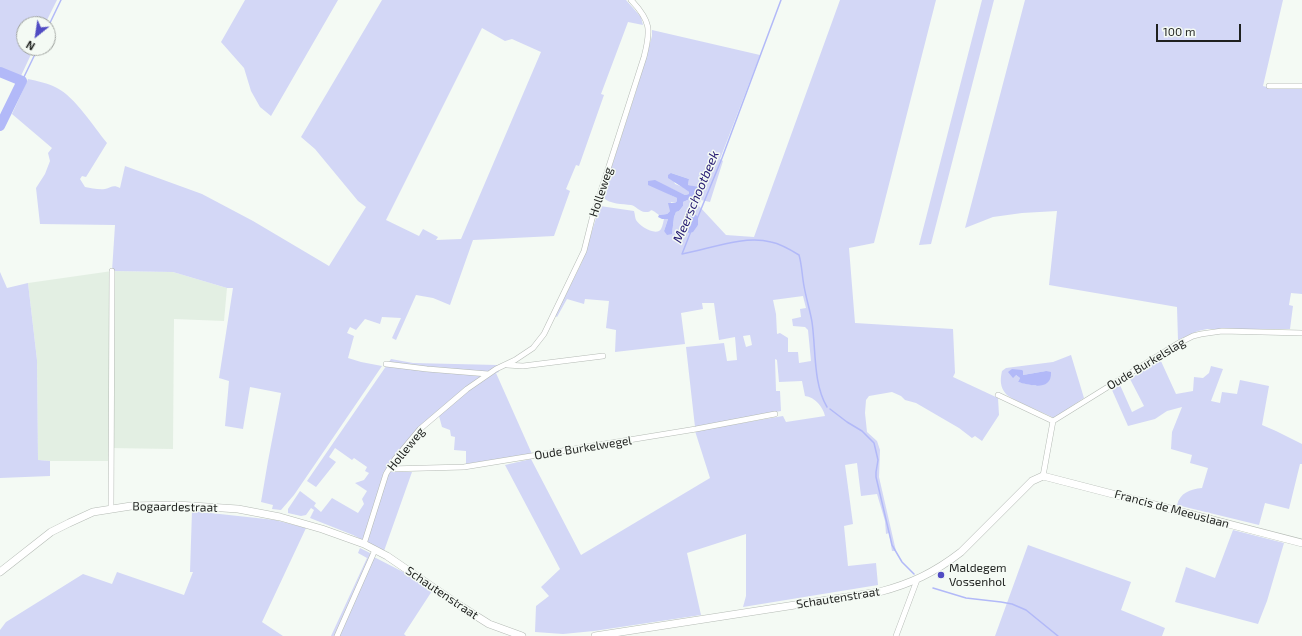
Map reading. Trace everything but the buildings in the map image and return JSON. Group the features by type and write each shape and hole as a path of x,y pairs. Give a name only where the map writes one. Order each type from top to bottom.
{"street":[{"name":"Holleweg","path":"364,544 386,474 395,459 420,429 467,389 488,374 515,360 533,348 544,334 584,251 592,219 622,129 649,38 648,24 641,10 631,0"},
{"path":"1269,86 1302,86"},
{"path":"111,508 112,271"},
{"name":"Oude Burkelslag","path":"1053,421 1177,344 1193,336 1222,332 1302,333"},
{"path":"504,365 523,366 603,356"},
{"path":"386,364 488,374"},
{"path":"998,395 1053,421 1043,476"},
{"name":"Oude Burkelwegel","path":"389,469 464,467 696,430 775,414"},
{"name":"Francis de Meeuslaan","path":"1043,476 1302,543"},
{"name":"Schautenstraat","path":"595,636 879,592 902,586 939,568 960,552 1032,482 1043,476"},
{"name":"Bogaardestraat","path":"0,572 51,532 94,512 111,508 131,506 177,505 238,509 280,517 322,529 364,544"},
{"name":"Schautenstraat","path":"364,544 387,556 489,624 522,636"},
{"path":"337,636 375,550"},
{"path":"896,636 917,580"}],"shaded area":[{"path":"0,0 57,0 49,16 16,16 16,56 30,56 20,78 0,69"},
{"path":"245,0 338,0 271,116 260,107 251,91 244,68 221,42"},
{"path":"382,0 626,0 641,17 643,25 628,22 601,94 604,95 579,166 576,165 566,189 570,191 554,236 473,240 450,305 433,298 416,295 396,340 392,338 401,318 382,317 380,324 365,319 356,330 350,327 347,333 354,336 348,358 382,366 294,495 281,510 272,509 273,505 261,502 281,393 250,387 243,429 225,426 229,381 219,378 233,288 227,288 173,272 112,271 115,225 40,224 36,188 45,174 50,161 48,153 52,148 12,114 28,79 54,86 71,98 107,143 86,177 82,176 80,179 85,187 105,189 114,186 120,188 125,166 202,194 253,221 329,266 366,207 358,201 315,149 301,137","holes":["482,28 505,41 512,39 541,52 461,239 436,240 438,237 423,229 419,236 386,220"]},
{"path":"840,0 936,0 874,243 849,248 855,323 953,329 955,373 953,377 998,398 999,415 982,441 975,436 972,438 959,428 916,403 905,400 901,396 892,392 869,396 866,400 865,413 867,432 877,441 880,450 879,477 896,551 892,551 889,533 886,534 885,521 877,494 861,496 857,463 845,465 853,524 844,526 848,566 876,563 878,585 743,607 746,596 746,534 687,553 701,615 594,631 563,634 535,632 536,606 549,596 541,587 560,569 505,465 531,459 581,555 710,478 695,431 783,416 786,422 825,416 818,403 812,398 805,396 802,381 779,382 777,360 775,359 776,391 780,391 781,411 695,427 686,347 724,343 727,361 737,360 735,337 719,340 714,303 702,303 703,309 681,313 685,344 615,352 616,330 606,328 609,301 585,299 584,304 567,299 557,317 555,316 582,262 600,206 634,211 636,219 643,227 656,232 660,230 664,219 668,219 664,231 672,234 676,212 683,206 683,202 699,195 692,186 688,185 689,179 671,173 675,184 683,187 689,192 689,194 685,195 655,181 669,194 677,198 675,203 671,202 670,211 667,214 659,215 652,210 643,212 631,205 613,203 604,198 605,187 637,88 652,36 652,30 760,55 720,159 723,161 710,202 701,200 699,206 726,235 754,237","holes":["691,216 698,218 698,225 686,232","803,296 806,308 800,309 801,317 792,319 793,326 805,327 808,330 811,361 799,363 798,352 788,352 788,338 780,333 777,334 776,314 773,300","750,335 752,345 746,347 743,336"]},
{"path":"982,0 994,0 931,244 919,245"},
{"path":"1025,0 1283,0 1263,86 1274,89 1302,88 1302,294 1291,293 1289,305 1293,306 1290,329 1207,329 1198,331 1178,340 1177,307 1049,285 1057,211 1022,213 993,217 965,228"},
{"path":"112,271 173,272 227,288 224,321 174,319 173,449 109,448 108,461 38,460 37,360 28,283"},
{"path":"0,272 7,288 28,283 37,360 38,460 50,461 50,476 0,478"},
{"path":"1071,355 1084,398 1054,418 1014,400 1004,391 1001,383 1001,377 1002,371 1006,368 1053,362","holes":["1023,371 1023,375 1046,371 1036,386 1018,382 1020,378 1016,375"]},
{"path":"391,359 413,363 497,365 499,372 496,373 532,454 466,464 466,451 454,450 455,437 451,436 450,430 442,427 437,413 386,471 412,472 384,551 353,535 310,518 314,510 311,508 306,515 301,516 288,513 288,509 300,491 316,503 314,506 321,512 332,498 358,513 364,504 362,499 367,491 355,483 364,480 369,473 365,471 367,467 354,458 352,460 335,448 329,457 336,462 316,487 307,481"},
{"path":"1160,359 1176,394 1193,391 1194,377 1203,378 1209,373 1211,366 1223,369 1211,401 1220,403 1222,392 1237,394 1240,380 1269,386 1262,425 1302,444 1302,464 1300,464 1289,509 1265,503 1259,525 1177,505 1180,497 1186,492 1193,489 1202,488 1208,468 1190,463 1192,455 1171,449 1172,432 1182,407 1167,411 1155,419 1128,426 1112,390 1120,385 1132,412 1144,406 1130,379"},
{"path":"192,511 275,520 306,528 262,622 283,636 0,636 0,630 6,622 83,574 112,584 117,572 184,595 193,572 190,572"},
{"path":"1233,530 1284,543 1267,601 1258,624 1175,602 1186,567 1215,578"},
{"path":"1028,545 1131,582 1121,610 1165,628 1162,636 995,636"},
{"path":"360,548 372,554 335,636 331,636 367,558 358,553"},
{"path":"374,557 407,574 432,591 404,634 406,636 339,636"}],"water":[{"path":"671,173 689,179 688,185 704,188 705,190 699,195 683,202 683,206 676,212 674,217 672,234 667,235 664,231 668,219 658,217 659,215 667,214 670,211 668,203 675,203 677,198 648,185 648,181 655,180 685,195 689,194 687,190 668,178 668,175"},
{"path":"693,215 698,217 698,225 693,232 689,233 686,232 690,217"},
{"path":"1012,369 1022,370 1023,375 1046,371 1051,372 1048,382 1039,386 1018,382 1020,378 1016,375 1013,378 1008,372"}],"waterway":[{"path":"53,16 61,0"},
{"name":"Meerschootbeek","path":"697,219 722,158 781,0"},
{"path":"22,81 34,56"},
{"path":"0,72 22,81 0,126"},
{"name":"Meerschootbeek","path":"691,231 682,254 738,241 760,240 778,244 799,255 812,322 819,388 827,407"},
{"name":"Meerschootbeek","path":"830,409 862,431 874,443 878,460 876,477 892,545 902,562 914,574"},
{"name":"Meerschootbeek","path":"933,588 966,598 1012,604 1026,610 1058,636"}],"place":[{"name":"Maldegem Vossenhol","path":"941,575"}]}
